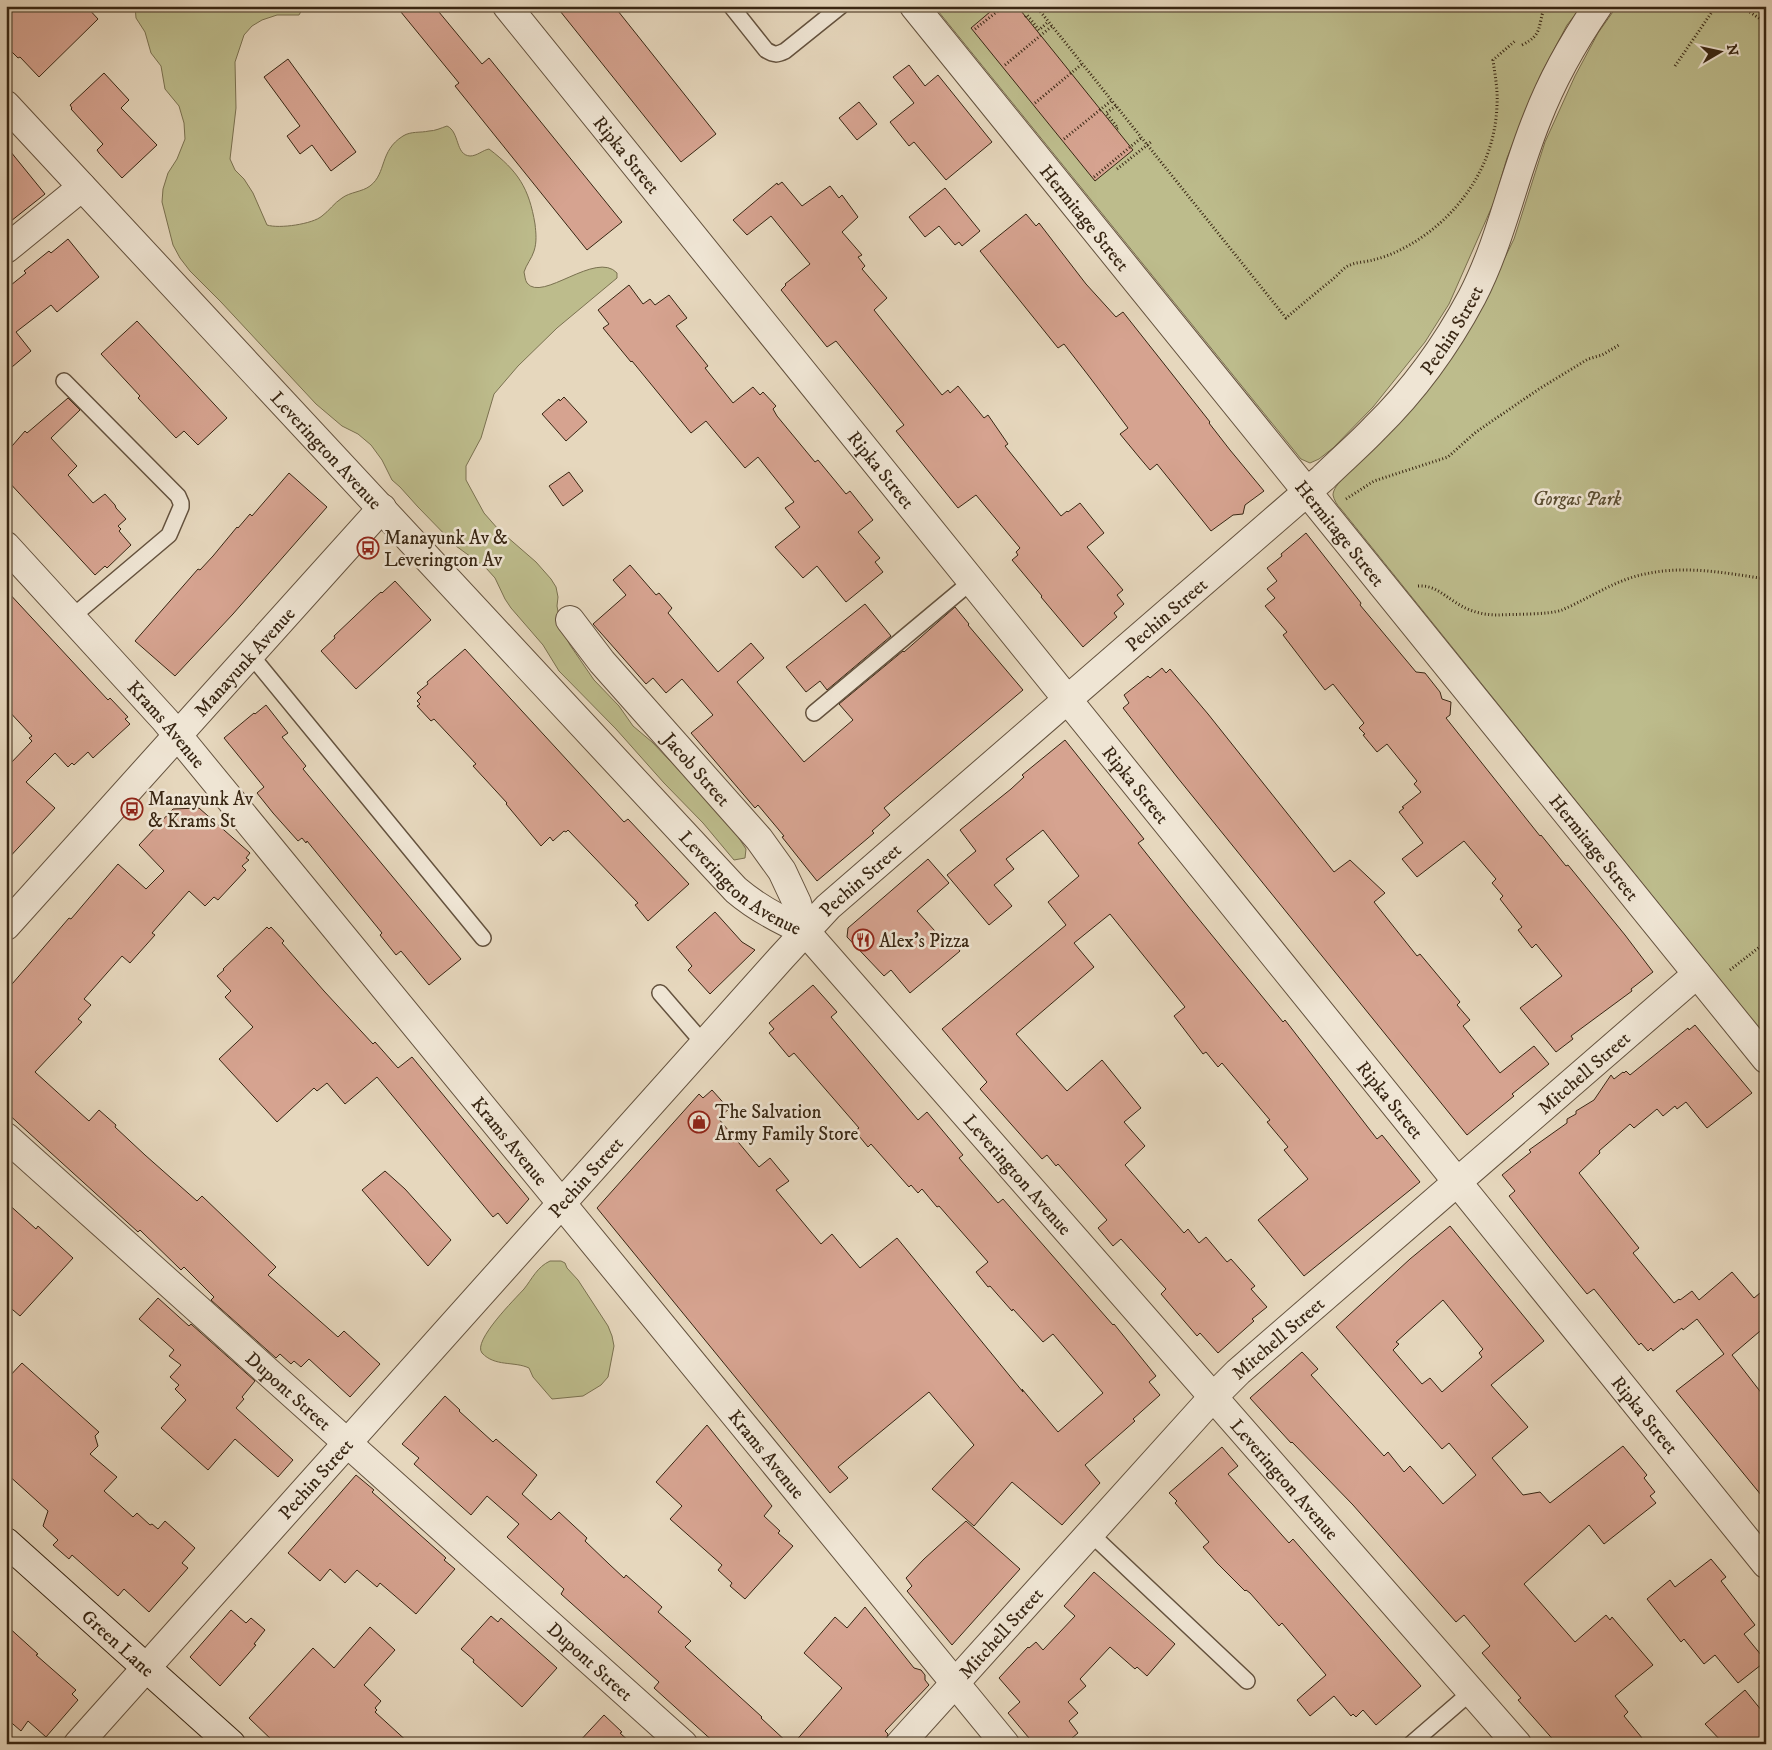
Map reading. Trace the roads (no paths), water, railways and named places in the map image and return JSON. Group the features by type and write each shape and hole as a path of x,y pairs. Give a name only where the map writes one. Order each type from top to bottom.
{"street":[{"name":"Ripka Street","path":"507,6 1766,1564"},
{"name":"Hermitage Street","path":"914,6 1766,1059"},
{"name":"Pechin Street","path":"78,1744 828,907 1307,491 1376,428 1406,394 1445,341 1471,298 1504,220 1537,119 1591,9"},
{"name":"Leverington Avenue","path":"6,105 736,890 751,903 766,912 805,931 1517,1744"},
{"path":"6,249 82,187"},
{"name":"Manayunk Avenue","path":"6,926 382,508"},
{"name":"Krams Avenue","path":"6,546 156,709 1005,1744"},
{"name":"Jacob Street","path":"570,620 602,662 759,839 782,872 797,903 805,931"},
{"name":"Mitchell Street","path":"900,1744 1214,1396 1238,1372 1697,974"},
{"name":"Dupont Street","path":"6,1137 683,1744"},
{"name":"Green Lane","path":"6,1542 232,1744"}],"lane":[{"path":"731,6 766,50 773,55 785,51 841,6"},
{"path":"64,382 178,496 181,503 180,511 169,535 72,617"},
{"path":"814,713 972,580"},
{"path":"250,654 483,938"},
{"path":"660,993 705,1045"},
{"path":"1091,1534 1247,1681"},
{"path":"1411,1744 1471,1692"}],"place":[{"name":"Manayunk Av & Leverington Av","path":"368,548"},
{"name":"Manayunk Av & Krams St","path":"132,809"},
{"name":"Alex's Pizza","path":"863,940"},
{"name":"The Salvation Army Family Store","path":"699,1122"}],"park label":[{"name":"Gorgas Park","path":"1577,498"}]}
